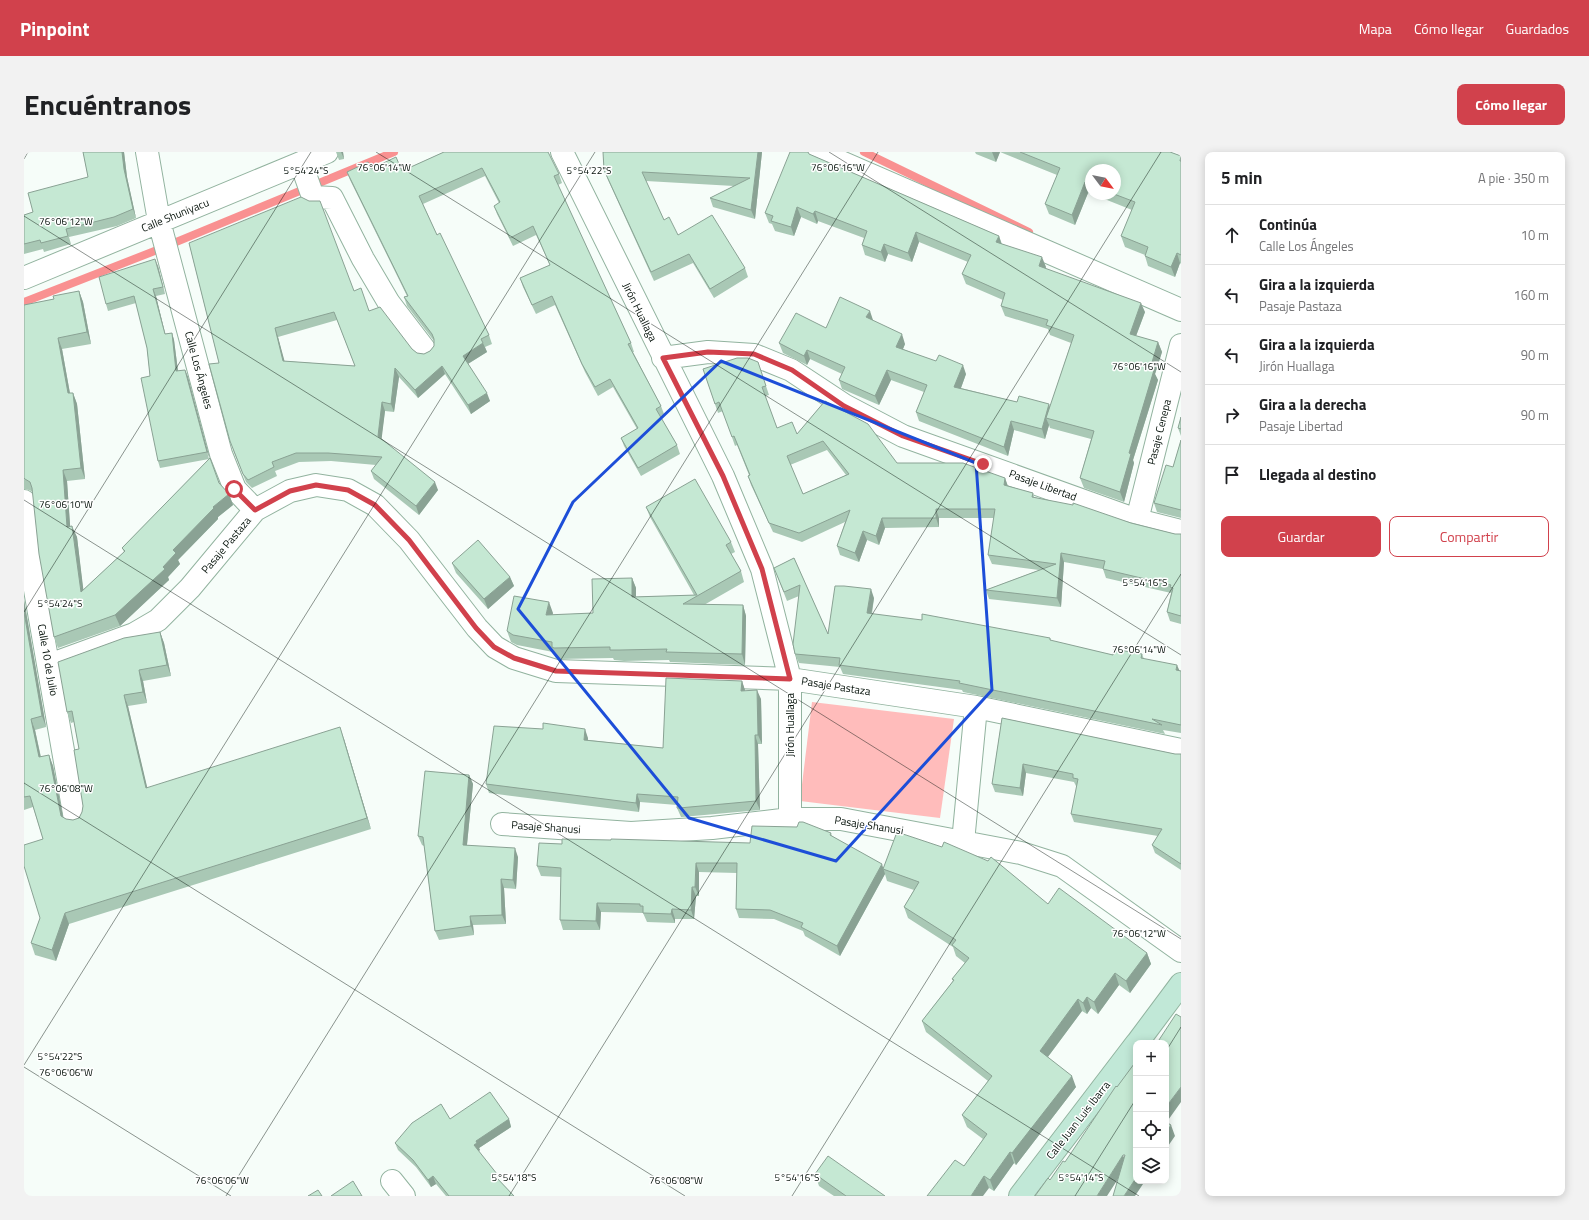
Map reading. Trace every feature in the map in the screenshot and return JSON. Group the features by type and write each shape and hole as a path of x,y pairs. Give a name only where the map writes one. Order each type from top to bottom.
{"street":[{"name":"Calle Los Ángeles","path":"147,152 159,221 221,454 234,489 255,510"},
{"name":"Calle Shuniyacu","path":"24,278 327,152"},
{"name":"Jirón Huallaga","path":"562,152 663,358 723,476 762,569 790,679 790,819"},
{"path":"818,152 1181,310"},
{"path":"301,163 314,197 332,198 363,259 389,303 425,350"},
{"name":"Pasaje Cenepa","path":"1137,520 1181,345"},
{"name":"Pasaje Libertad","path":"663,358 708,352 754,354 792,370 844,406 903,436 1137,520 1181,531"},
{"name":"Pasaje Pastaza","path":"49,665 134,634 158,620 190,588 255,510 290,491 316,485 348,490 375,505 409,540 476,628 494,647 514,658 556,671 790,679 976,707 1181,750"},
{"name":"Calle 10 de Julio","path":"24,501 31,567 75,819"},
{"path":"963,842 976,707"},
{"name":"Pasaje Shanusi","path":"502,824 631,832 712,828 790,819 841,819 1021,853 1062,866 1181,951"},
{"name":"Calle Juan Luis Ibarra","path":"1139,1040 1181,984"},
{"name":"Calle Juan Luis Ibarra","path":"1020,1196 1133,1048"}],"highlighted area":[{"path":"721,361 976,463 992,690 836,861 689,818 518,609 573,502"}],"shaded area":[{"path":"812,702 954,719 940,818 800,801"}],"building":[{"path":"83,152 122,152 124,169 133,209 114,217 66,229 68,236 41,243 40,240 24,244 24,215 33,212 28,193 88,177"},
{"path":"444,152 548,152 559,174 554,176 631,343 628,344 661,406 656,409 677,445 638,468 621,438 638,428 610,379 595,387 582,364 552,296 532,305 520,278 550,265 533,226 510,238 494,206 500,202 482,168 419,196 437,235 440,233 489,335 481,339 483,343 463,356 487,393 468,405 442,366 415,390 395,368 391,404 382,402 378,436 435,482 416,506 371,471 382,457 328,453 296,453 272,462 274,467 248,480 243,474 230,441 209,364 219,363 189,243 301,197 309,201 320,201 354,291 361,288 369,311 380,307 412,349 417,353 424,354 430,351 434,346 432,334 404,297 408,296 347,172 368,162 371,169 396,157 402,171","holes":["334,312 355,366 283,361 275,328"]},
{"path":"603,152 758,152 751,210 710,198 750,178 642,172 664,220 669,217 678,235 712,215 745,268 710,289 689,254 651,272 604,170"},
{"path":"790,152 808,152 809,154 999,236 996,242 1042,257 1039,266 1141,303 1130,334 1158,342 1150,369 1154,370 1129,453 1131,454 1120,492 1080,478 1094,431 1046,418 1074,335 1046,325 1048,320 1001,306 1005,293 962,274 971,255 916,232 908,253 884,244 881,252 862,245 867,231 815,211 813,214 797,207 791,227 771,221 773,216 765,213"},
{"path":"1020,152 1170,152 1181,156 1181,255 1177,253 1171,267 1145,256 1148,247 1121,236 1135,202 1121,197 1121,164 1085,164 1085,182 1072,215 1045,204 1060,168"},
{"path":"155,259 163,287 153,289 165,334 172,333 176,371 185,370 207,452 158,461 141,378 150,376 147,348 134,296 106,304 99,277"},
{"path":"79,291 87,332 58,338 68,393 73,393 81,468 63,470 67,527 72,526 81,592 125,551 122,548 210,458 219,483 229,494 213,507 214,508 173,550 176,553 163,567 165,569 115,615 54,637 39,554 32,488 30,482 24,478 24,305 54,299 53,296"},
{"path":"840,297 870,311 866,317 902,334 896,347 936,361 939,355 963,365 954,387 1017,402 1019,396 1049,404 1042,429 1011,421 1004,447 916,412 927,385 887,370 875,396 839,380 845,367 807,350 804,356 779,343 796,313 826,328"},
{"path":"737,358 748,358 758,362 766,386 762,387 777,428 792,422 797,434 825,401 868,424 897,463 963,463 1005,478 1004,485 1033,493 1032,497 1073,505 1073,503 1131,523 1175,534 1181,534 1181,616 1167,612 1173,588 1170,587 1171,585 1103,569 1105,561 1061,553 1057,598 986,590 1056,564 988,555 995,509 936,509 936,518 882,518 876,536 863,531 855,553 837,546 850,510 799,533 769,523 748,476 750,475 734,436 732,437 719,402 715,404 703,369","holes":["823,441 849,474 803,494 787,456"]},
{"path":"1181,417 1181,429 1178,428"},
{"path":"1181,440 1181,510 1154,503 1166,465 1173,467"},
{"path":"695,479 731,542 726,545 741,571 683,604 743,605 742,654 666,652 667,649 610,650 610,647 554,648 552,647 552,642 513,635 507,631 514,596 549,602 546,615 593,613 592,579 632,578 632,597 697,595 646,507"},
{"path":"478,540 510,577 484,599 452,563"},
{"path":"794,558 828,634 835,586 844,586 871,589 867,613 922,620 922,614 1050,638 1050,640 1113,655 1114,649 1142,654 1141,658 1177,665 1176,670 1181,671 1181,725 1152,719 1162,725 959,683 960,681 839,665 840,658 795,654 793,644 800,585 784,592 774,568"},
{"path":"24,612 42,716 31,719 39,757 49,755 61,816 66,819 73,820 79,818 83,806 74,750 79,749 72,711 67,712 58,662 124,638 160,632 167,665 139,670 143,692 124,695 146,788 340,727 367,818 65,913 52,950 31,943 40,918 24,866 24,845 43,839 30,796 24,797"},
{"path":"666,678 742,681 741,691 757,690 758,735 755,735 756,801 677,808 678,797 637,794 636,803 486,784 494,726 543,729 543,723 585,729 584,740 663,748"},
{"path":"1002,718 1181,754 1181,864 1152,845 1162,829 1071,814 1078,779 1073,778 1073,774 1023,764 1020,788 992,784"},
{"path":"425,771 469,775 463,845 515,848 513,880 501,879 502,915 470,916 471,926 435,931 423,837 418,836"},
{"path":"799,822 803,822 831,833 830,835 882,864 837,946 801,927 803,923 770,910 736,909 737,863 696,863 695,887 692,887 691,910 672,909 671,914 643,913 643,906 640,906 640,904 597,903 596,921 560,920 561,868 537,866 539,843 562,844 562,839 750,843 752,826 797,827"},
{"path":"897,832 942,847 944,842 988,861 991,857 1048,904 1059,888 1147,953 1126,981 1115,973 1094,1002 1087,997 1083,1003 1078,999 1040,1051 1072,1076 1012,1153 1010,1152 990,1180 984,1176 971,1196 927,1196 955,1160 964,1166 987,1134 962,1115 992,1076 922,1021 969,958 952,945 956,940 904,907 919,882 883,869"},
{"path":"1176,1014 1181,1017 1181,1087 1169,1103 1169,1040 1159,1040"},
{"path":"1133,1065 1133,1182 1124,1196 1113,1196 1125,1155 1123,1155 1097,1196 1035,1196 1048,1178 1050,1180 1063,1161 1065,1162 1116,1086 1117,1087"},
{"path":"490,1092 509,1119 476,1141 477,1143 474,1145 497,1174 495,1176 514,1196 449,1196 433,1176 428,1180 413,1160 395,1143 412,1123 441,1104 450,1119"},
{"path":"828,1156 885,1196 846,1196 815,1174"},
{"path":"353,1181 362,1196 331,1196"},
{"path":"318,1190 322,1196 308,1196"}],"waterway":[{"path":"24,302 152,252 394,152"},
{"path":"864,152 1029,232"}],"route":[{"path":"234,489 255,510 290,491 316,485 348,490 375,505 409,540 476,628 494,647 514,658 556,671 790,679 762,569 723,476 663,358 708,352 754,354 792,370 844,406 903,436 983,464"}]}
